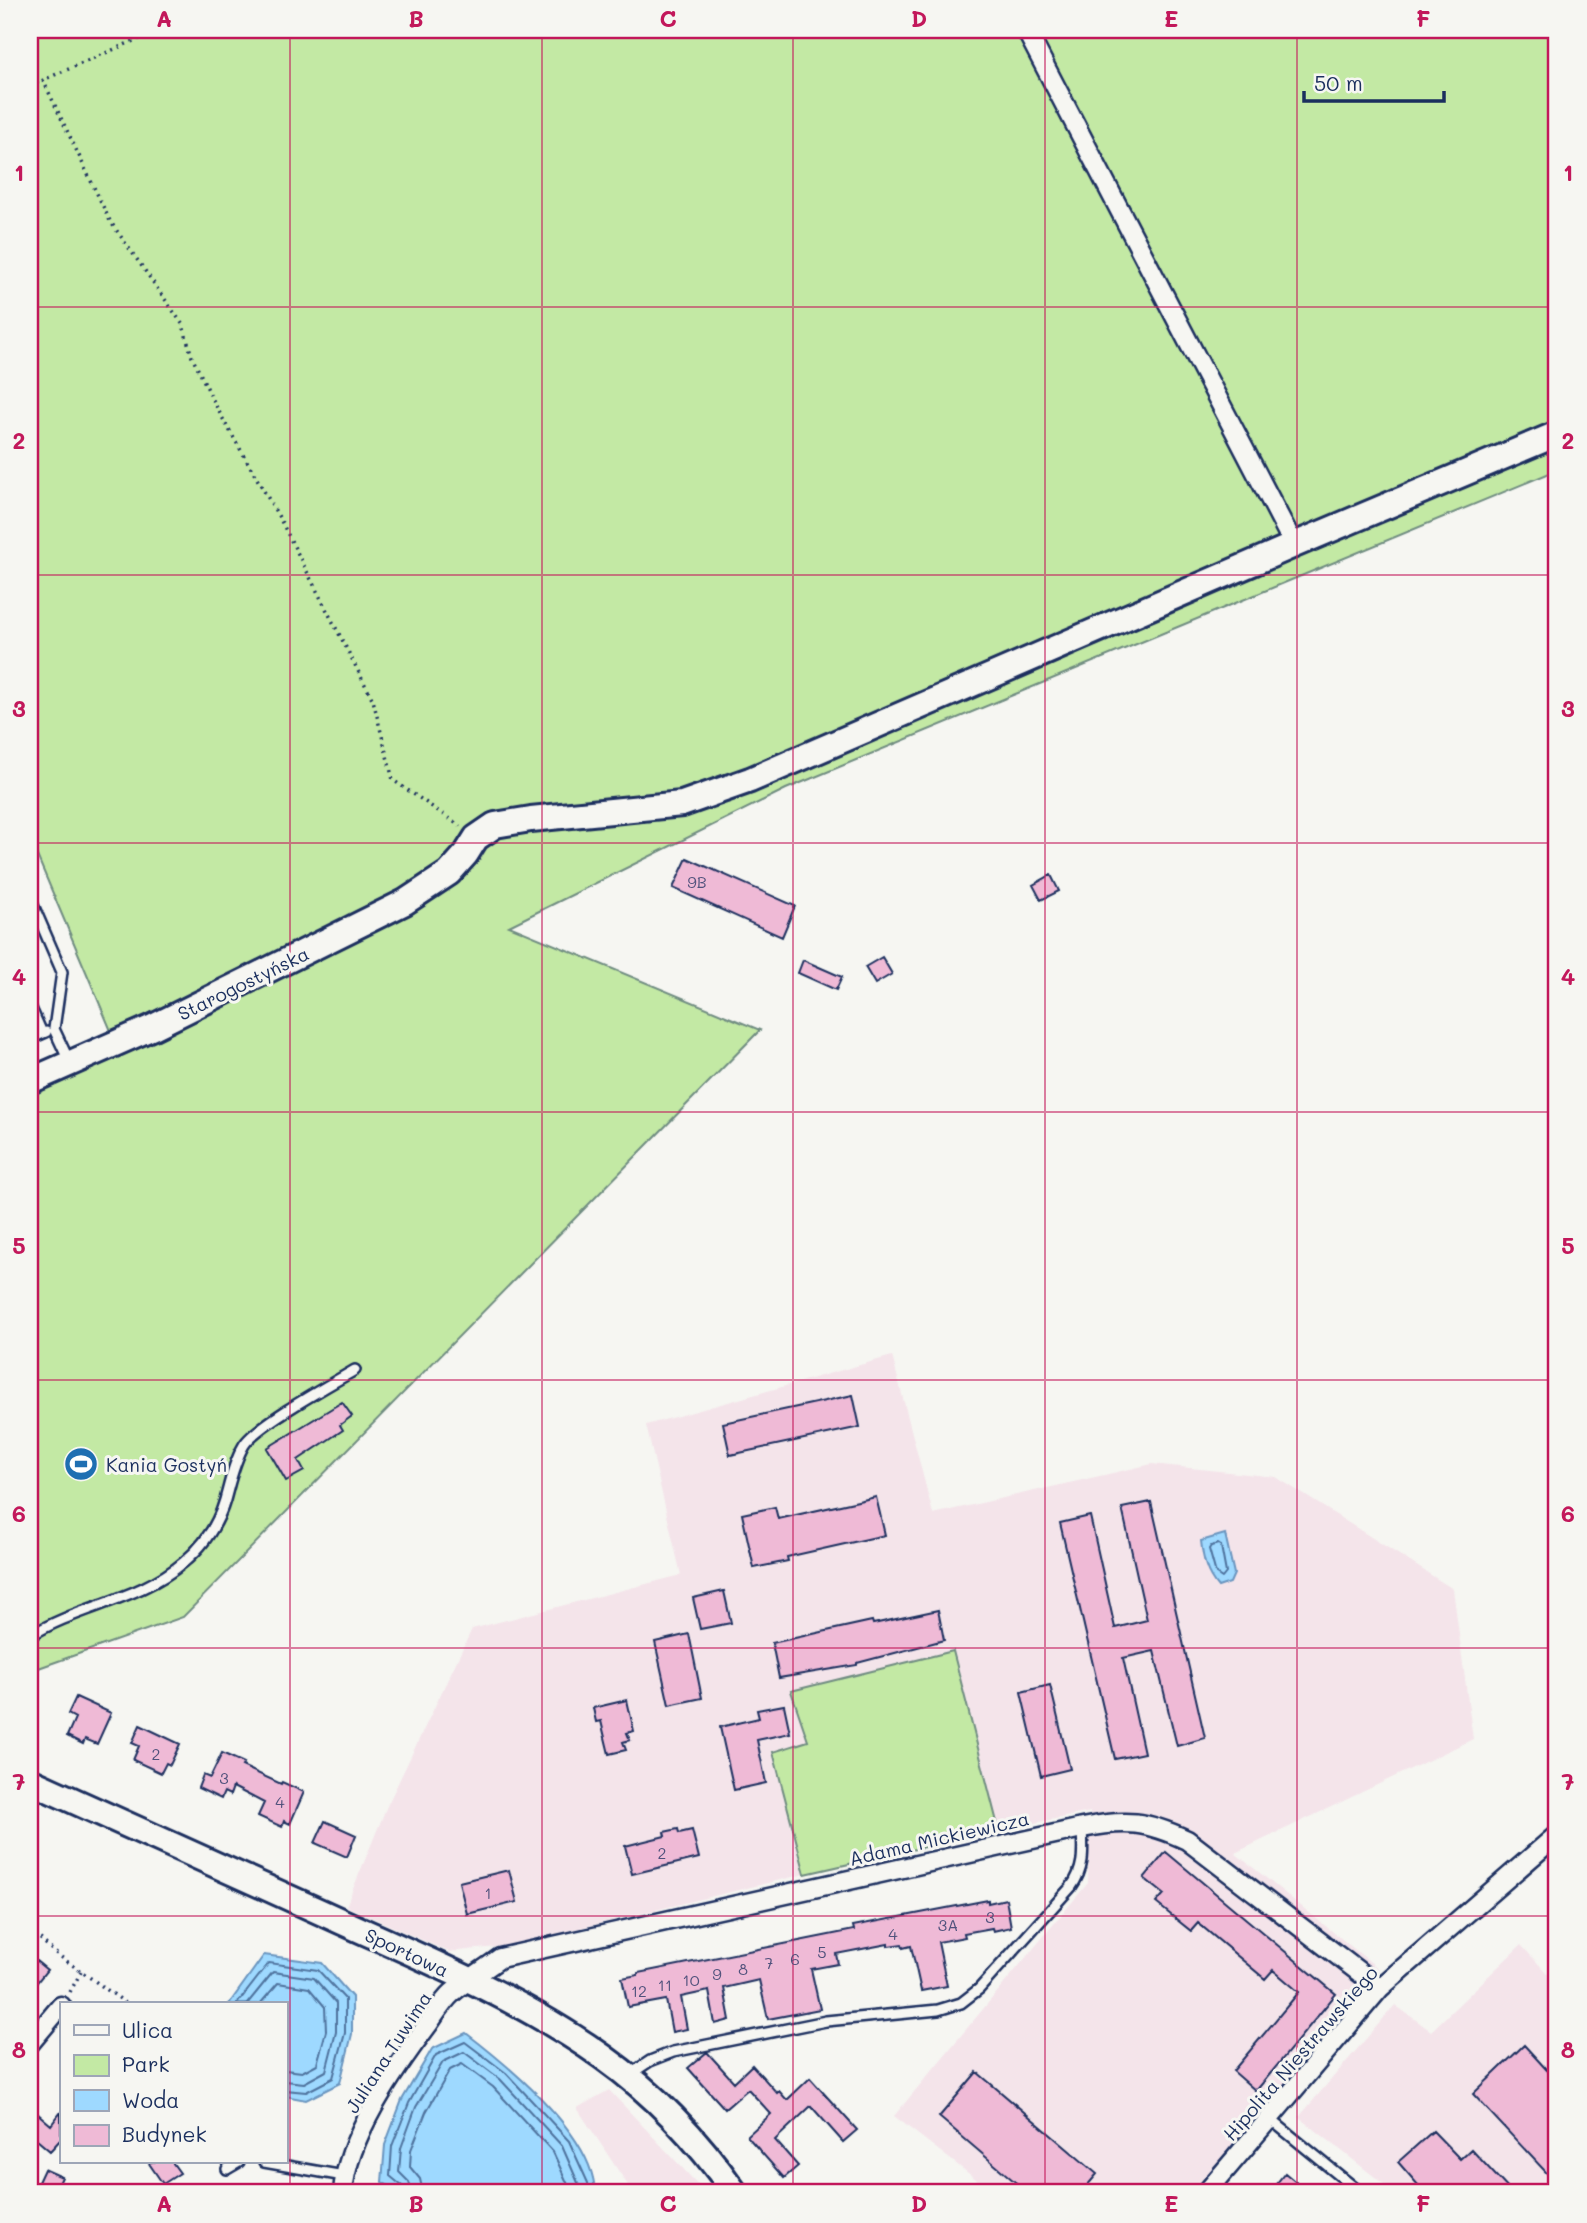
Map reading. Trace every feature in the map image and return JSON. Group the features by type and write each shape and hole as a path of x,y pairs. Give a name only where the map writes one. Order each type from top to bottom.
{"street":[{"path":"1026,30 1294,545"},
{"path":"476,838 495,825 519,821 682,804 750,780 1557,434"},
{"name":"Starogostyńska","path":"30,1081 153,1027 405,902 449,873 476,838"},
{"name":"Sportowa","path":"30,1781 469,1981 560,2028 605,2058 667,2111 695,2140 735,2193"},
{"name":"Adama Mickiewicza","path":"469,1981 500,1958 1114,1822 1161,1828 1187,1840 1380,1988"},
{"name":"Hipolita Niestrawskiego","path":"1206,2193 1380,1988 1557,1835"},
{"name":"Juliana Tuwima","path":"343,2184 354,2147 379,2097 450,1994 469,1981"},
{"path":"30,2043 60,2007"}],"lane":[{"path":"30,898 62,972 54,1029 70,1063"},
{"path":"30,1006 42,1033"},
{"path":"30,1039 54,1029"},
{"path":"30,1636 47,1626 150,1584 185,1562 215,1525 245,1442 261,1428 355,1370"},
{"path":"627,2076 650,2061 673,2052 826,2021 938,2010 961,2003 979,1989 1072,1887 1080,1875 1083,1860 1082,1828"},
{"path":"1269,2118 1361,2193"},
{"path":"228,2169 236,2164"},
{"path":"271,2164 343,2184"}],"path":[{"path":"30,86 159,30"},
{"path":"43,80 110,221 183,325 192,356 218,410 279,519 373,701 393,780 476,838"},
{"path":"30,1929 54,1952 124,2002"},
{"path":"64,2002 81,1972"}],"shaded area":[{"path":"892,1356 933,1514 1152,1464 1276,1477 1453,1589 1473,1739 1235,1853 1379,1969 1194,2193 994,2193 894,2116 1088,1883 1090,1812 999,1830 953,1651 809,1741 773,1753 805,1874 506,1946 449,1952 346,1906 387,1806 472,1629 681,1575 646,1425"},
{"path":"1521,1945 1557,1984 1557,2193 1395,2193 1299,2117 1395,2005 1431,2031"},
{"path":"609,2090 706,2193 633,2193 577,2108"}],"green space":[{"path":"30,30 1557,30 1557,470 786,789 509,926 760,1030 183,1617 30,1671 30,1084 117,1045 30,839"},
{"path":"953,1651 999,1830 805,1874 773,1752 808,1741 791,1691"}],"water":[{"path":"1225,1534 1234,1574 1230,1583 1218,1587 1206,1566 1201,1541"},
{"path":"264,1955 322,1963 352,1997 352,2034 340,2083 306,2100 287,2096 287,2002 230,2002"},
{"path":"466,2033 525,2083 565,2126 591,2171 595,2193 401,2193 382,2182 385,2145 402,2100 432,2049"}],"building":[{"path":"687,858 795,906 782,937 673,888"},
{"path":"1051,875 1059,891 1041,900 1033,885"},
{"path":"882,957 892,974 875,984 865,967"},
{"path":"803,960 842,977 836,990 798,973"},
{"path":"853,1395 860,1427 730,1455 723,1423"},
{"path":"342,1402 352,1416 340,1425 343,1430 298,1460 304,1471 286,1481 267,1448"},
{"path":"876,1497 885,1535 787,1557 788,1561 754,1568 742,1514 775,1507 778,1519"},
{"path":"1151,1502 1205,1738 1177,1746 1154,1651 1123,1658 1144,1753 1115,1759 1060,1523 1090,1516 1115,1628 1147,1620 1122,1508"},
{"path":"724,1591 731,1623 700,1629 693,1598"},
{"path":"938,1610 944,1640 857,1665 779,1678 772,1643"},
{"path":"689,1634 702,1698 669,1705 655,1642"},
{"path":"1050,1685 1070,1769 1041,1776 1021,1692"},
{"path":"76,1697 111,1713 97,1744 85,1739 83,1744 67,1736 75,1718 68,1714"},
{"path":"627,1700 634,1731 627,1733 630,1740 623,1742 626,1750 609,1754 601,1721 596,1722 593,1708"},
{"path":"784,1705 790,1733 757,1740 766,1783 734,1790 720,1727 759,1718 757,1710"},
{"path":"140,1725 180,1744 170,1765 166,1763 161,1773 133,1760 139,1746 132,1743"},
{"path":"222,1753 244,1763 242,1766 304,1792 290,1824 284,1821 282,1827 258,1816 264,1803 233,1787 230,1795 224,1792 221,1799 198,1788 203,1775 210,1778"},
{"path":"325,1821 356,1835 347,1857 315,1843"},
{"path":"678,1829 679,1833 692,1830 699,1858 632,1874 625,1846 665,1836 664,1832"},
{"path":"1166,1852 1336,1994 1256,2091 1233,2071 1299,1992 1273,1970 1265,1979 1198,1923 1191,1931 1156,1903 1164,1894 1144,1878"},
{"path":"509,1870 517,1902 467,1914 459,1882"},
{"path":"1006,1899 1011,1927 964,1933 965,1937 938,1942 947,1986 921,1991 911,1946 903,1948 902,1944 888,1944 836,1954 838,1964 811,1969 820,2009 768,2019 759,1980 724,1988 730,2020 715,2024 709,1991 681,1997 687,2029 672,2032 666,2000 628,2007 622,1978 638,1973 854,1930 853,1926 988,1900 988,1903"},
{"path":"30,1956 47,1970 30,1991"},
{"path":"1524,2045 1557,2081 1557,2184 1473,2094"},
{"path":"707,2052 734,2082 752,2065 777,2093 779,2091 787,2100 810,2078 857,2130 843,2142 811,2106 775,2140 798,2166 784,2178 747,2136 771,2114 748,2089 725,2109 688,2068"},
{"path":"977,2072 1097,2174 1081,2193 1028,2193 939,2117"},
{"path":"30,2107 51,2125 60,2113 60,2140 50,2151 30,2134"},
{"path":"1433,2131 1460,2159 1471,2149 1512,2193 1425,2193 1398,2162"},
{"path":"149,2164 173,2164 180,2173 163,2184"},
{"path":"44,2169 62,2177 56,2190 38,2182"},
{"path":"1285,2173 1309,2193 1269,2193"}],"place":[{"name":"Kania Gostyń","path":"81,1464"}]}
